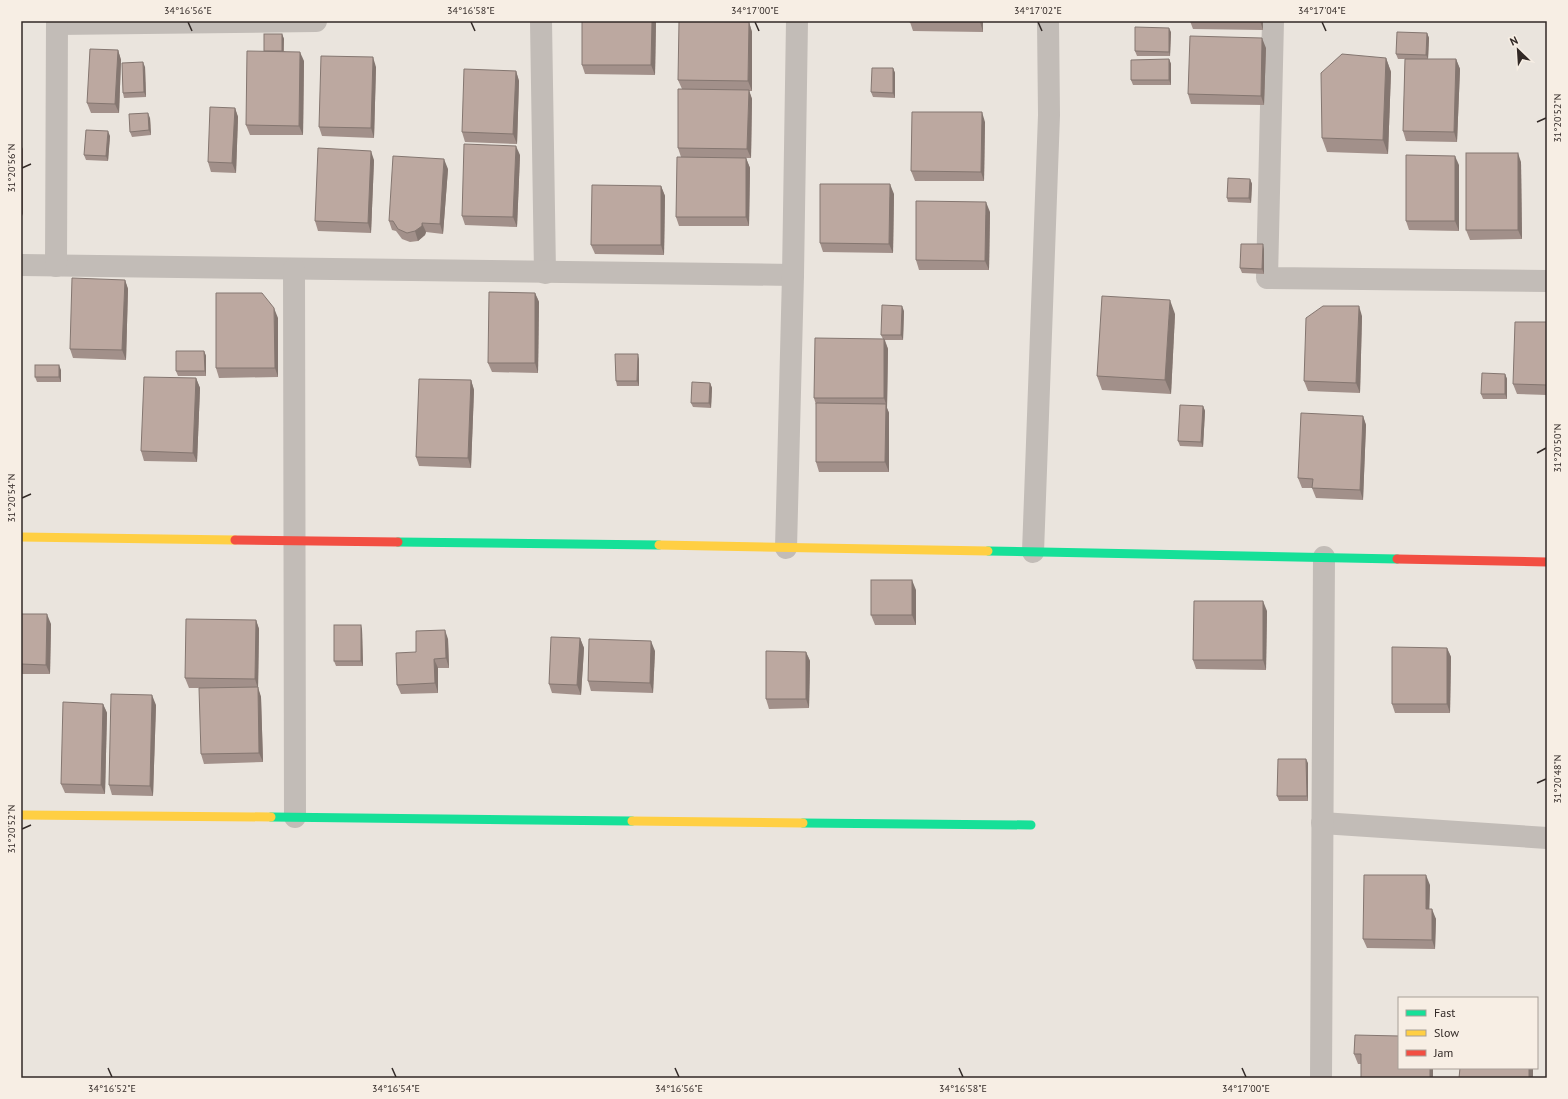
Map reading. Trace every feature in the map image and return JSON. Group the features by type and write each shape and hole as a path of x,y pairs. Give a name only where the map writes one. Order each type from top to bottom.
{"street":[{"path":"56,266 57,23 316,21"},
{"path":"541,21 545,273"},
{"path":"786,548 793,275 797,21"},
{"path":"1033,552 1049,115 1048,21"},
{"path":"1273,21 1267,278 1547,281"},
{"path":"21,265 545,273 793,275"},
{"path":"294,268 295,817"},
{"path":"21,537 1033,552 1547,562"},
{"path":"1321,1078 1324,557"},
{"path":"21,815 1032,825"},
{"path":"1322,823 1547,838"}],"building":[{"path":"582,21 652,21 651,65 582,65"},
{"path":"679,21 749,22 748,81 678,80"},
{"path":"980,21 980,22 910,22"},
{"path":"1135,27 1169,28 1169,52 1135,51"},
{"path":"1397,32 1427,33 1426,55 1396,54"},
{"path":"264,34 282,34 282,51 264,51"},
{"path":"1190,36 1262,38 1261,96 1188,94"},
{"path":"90,49 118,50 115,104 87,103"},
{"path":"247,51 300,52 299,126 246,125"},
{"path":"1342,54 1386,58 1383,140 1322,138 1321,73"},
{"path":"321,56 373,57 371,128 319,127"},
{"path":"1169,59 1169,80 1131,80 1131,60"},
{"path":"1405,59 1456,59 1454,132 1403,131"},
{"path":"143,62 144,92 123,93 122,63"},
{"path":"872,68 893,68 893,93 871,92"},
{"path":"464,69 516,71 513,134 462,132"},
{"path":"678,89 749,90 747,149 678,148"},
{"path":"210,107 235,108 232,163 208,162"},
{"path":"912,112 982,112 981,172 911,171"},
{"path":"148,113 149,130 130,132 129,114"},
{"path":"86,130 108,131 106,156 84,155"},
{"path":"464,144 516,146 513,217 462,216"},
{"path":"318,148 371,151 368,223 315,221"},
{"path":"1466,153 1518,153 1518,230 1466,230"},
{"path":"1406,155 1455,156 1455,221 1406,221"},
{"path":"393,156 444,159 440,224 422,223 422,226 415,231 407,233 398,229 393,221 389,221"},
{"path":"677,157 746,158 746,217 676,217"},
{"path":"1228,178 1250,179 1249,198 1227,198"},
{"path":"820,184 890,184 889,244 820,243"},
{"path":"592,185 661,186 661,245 591,245"},
{"path":"916,201 986,202 985,261 916,260"},
{"path":"1241,244 1263,244 1262,269 1240,268"},
{"path":"72,278 125,280 122,350 70,349"},
{"path":"489,292 535,293 535,363 488,363"},
{"path":"216,293 262,293 274,308 275,368 216,368"},
{"path":"1102,296 1170,300 1165,380 1097,376"},
{"path":"882,305 902,306 901,335 881,335"},
{"path":"1323,306 1359,306 1356,383 1304,381 1306,318"},
{"path":"1515,322 1547,322 1547,385 1513,384"},
{"path":"815,338 884,339 884,398 814,398"},
{"path":"176,351 204,351 205,371 176,371"},
{"path":"615,354 638,354 637,381 616,381"},
{"path":"35,365 59,365 59,377 35,377"},
{"path":"1482,373 1505,374 1505,394 1481,394"},
{"path":"144,377 196,378 193,453 141,451"},
{"path":"419,379 471,380 468,458 416,457"},
{"path":"692,382 710,383 709,403 691,403"},
{"path":"816,403 886,404 885,462 816,462"},
{"path":"1180,405 1203,406 1201,442 1178,441"},
{"path":"1301,413 1363,416 1360,490 1312,488 1313,479 1298,478"},
{"path":"871,580 912,580 912,615 871,615"},
{"path":"1194,601 1263,601 1263,660 1193,660"},
{"path":"21,614 47,614 46,665 21,664"},
{"path":"186,619 256,620 255,679 185,678"},
{"path":"334,625 361,625 361,661 334,661"},
{"path":"445,630 446,658 434,659 435,683 397,685 396,653 416,652 416,631"},
{"path":"551,637 580,638 577,685 549,684"},
{"path":"589,639 651,641 650,683 588,681"},
{"path":"1392,647 1447,648 1447,704 1392,704"},
{"path":"766,651 806,652 806,699 766,699"},
{"path":"258,687 259,753 201,754 199,688"},
{"path":"111,694 152,695 150,786 109,785"},
{"path":"63,702 103,704 101,785 61,784"},
{"path":"1278,759 1306,759 1307,796 1277,796"},
{"path":"1364,875 1426,875 1426,909 1432,909 1432,940 1363,939"},
{"path":"1355,1035 1398,1036 1398,1069 1430,1069 1430,1078 1361,1078 1361,1054 1354,1054"},
{"path":"1460,1069 1529,1069 1529,1078 1459,1078"}],"traffic: fast":[{"path":"398,542 659,545"},
{"path":"988,551 1397,559"},
{"path":"271,817 632,821"},
{"path":"803,823 1031,825"}],"traffic: slow":[{"path":"21,537 235,540"},
{"path":"659,545 988,551"},
{"path":"21,815 271,817"},
{"path":"632,821 803,823"}],"traffic: jam":[{"path":"235,540 398,542"},
{"path":"1397,559 1547,562"}]}
